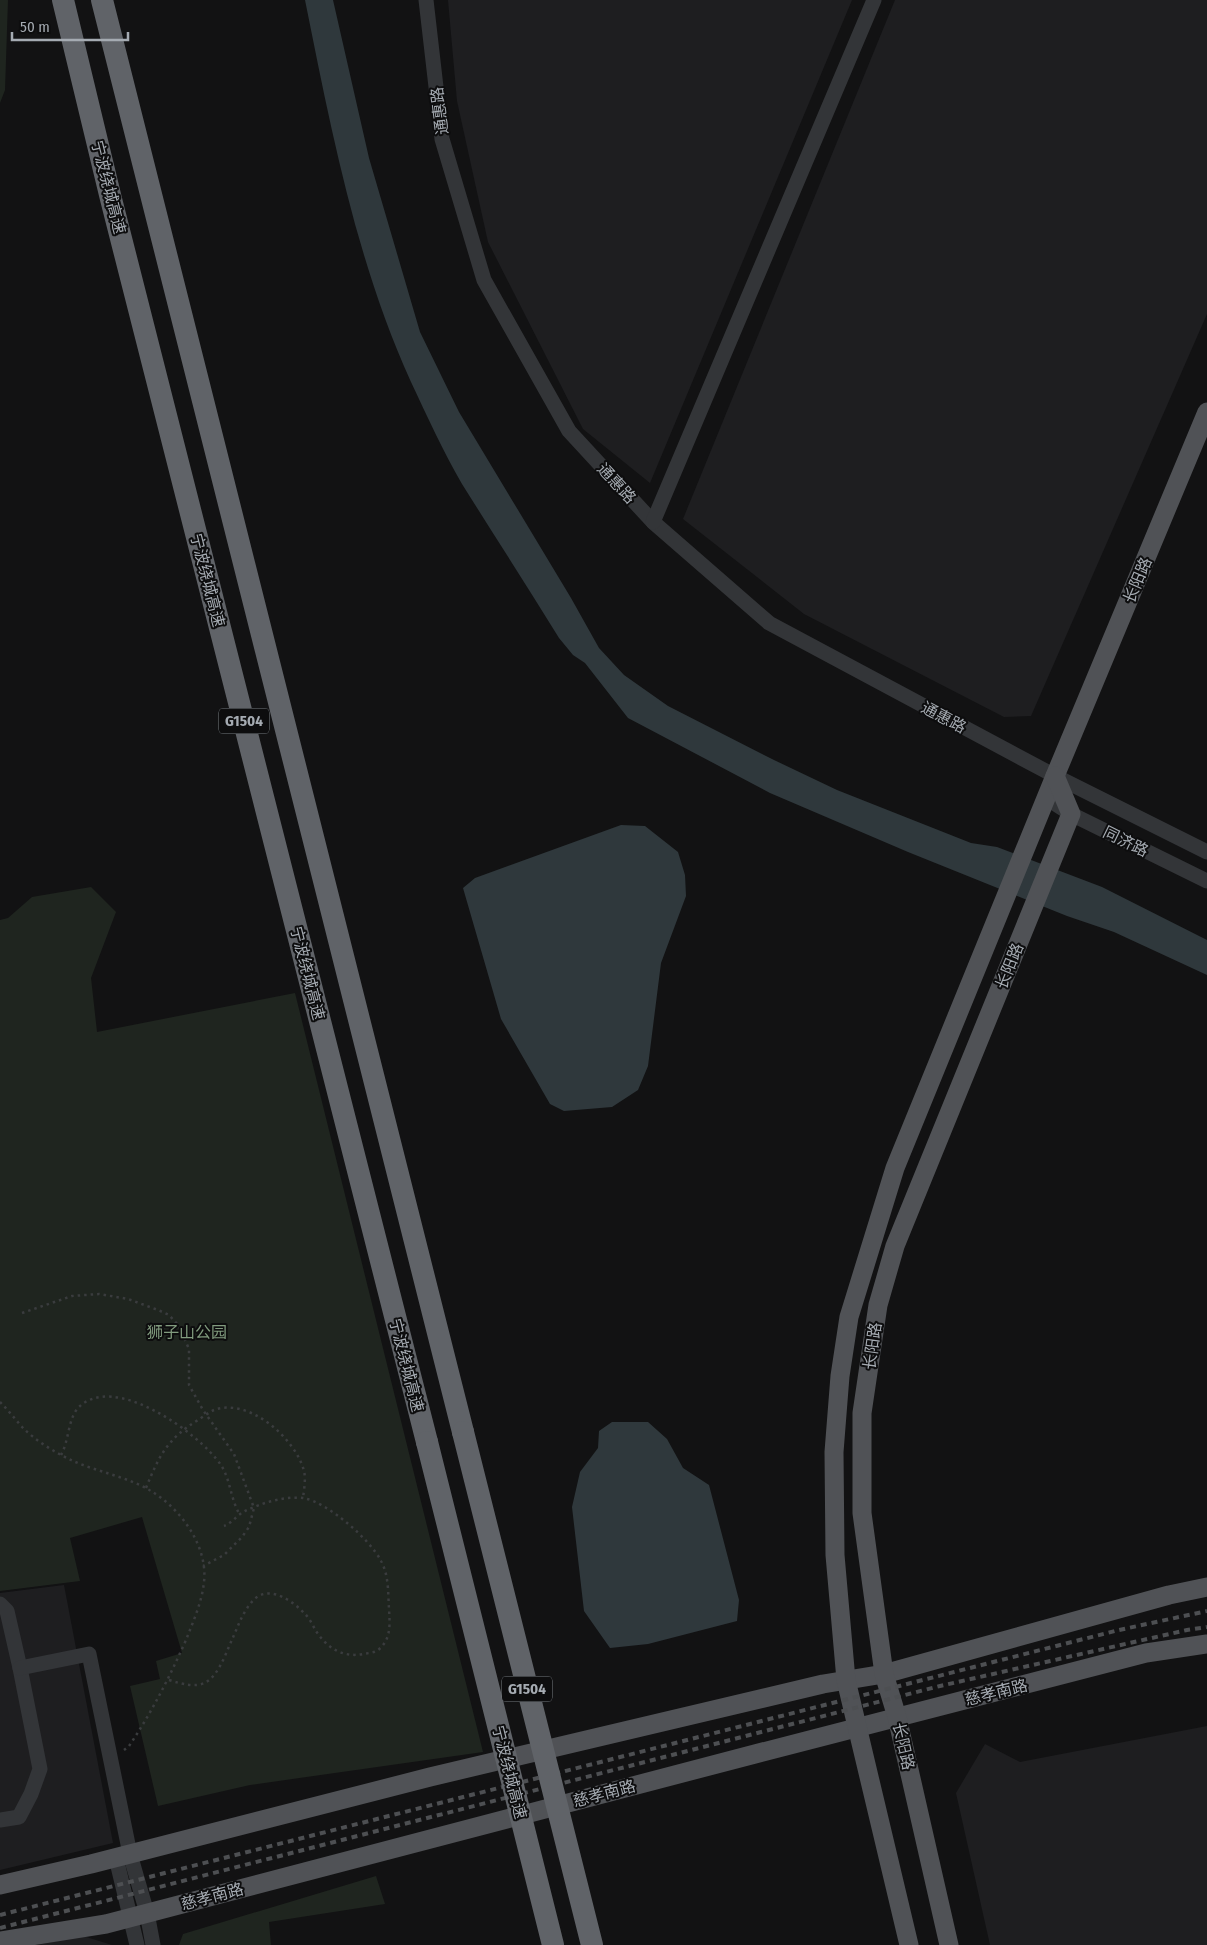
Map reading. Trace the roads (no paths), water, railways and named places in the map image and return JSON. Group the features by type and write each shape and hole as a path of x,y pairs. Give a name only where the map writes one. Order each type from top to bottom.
{"highway":[{"name":"宁波绕城高速","path":"63,0 111,199 553,1945"},
{"name":"G1504","path":"102,0 592,1945"}],"main road":[{"name":"长阳路","path":"909,1945 846,1680 835,1555 834,1452 840,1376 849,1317 895,1168 1055,776 1207,412"},
{"path":"1055,776 1071,814"},
{"name":"长阳路","path":"950,1945 897,1717 884,1674 862,1513 862,1413 878,1305 895,1246 1071,814"},
{"path":"0,1885 123,1856 439,1775 846,1680 884,1674 1168,1595 1207,1587"},
{"name":"慈孝南路","path":"0,1941 106,1924 897,1717 1146,1654 1207,1644"}],"street":[{"name":"通惠路","path":"426,0 442,138 484,280 568,431 653,522 769,623 1055,776"},
{"path":"653,522 874,0"},
{"name":"同济路","path":"1055,776 1207,852"},
{"name":"同济路","path":"1046,798 1071,814 1207,881"},
{"path":"0,1604 7,1611 40,1769 31,1794 19,1817 0,1820"},
{"path":"20,1668 89,1654 110,1759 123,1856 139,1915 153,1945"},
{"path":"137,1945 139,1915"}],"railway":[{"path":"0,1915 1119,1630 1207,1611"},
{"path":"0,1928 940,1686 1207,1627"}],"park label":[{"name":"狮子山公园","path":"187,1332"}]}
